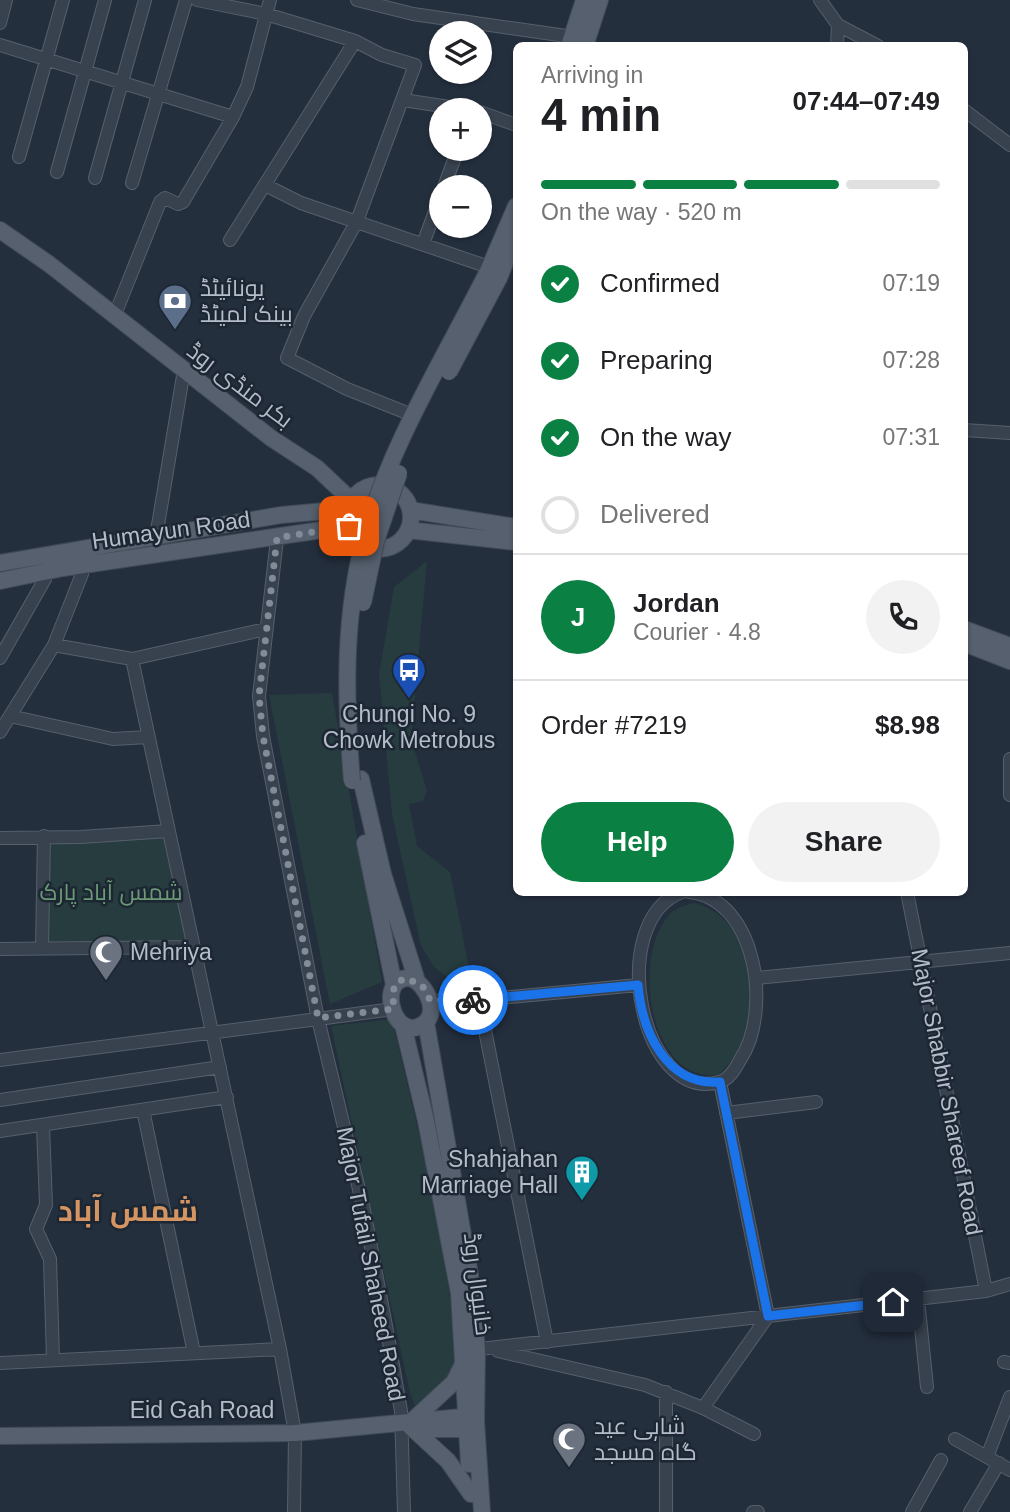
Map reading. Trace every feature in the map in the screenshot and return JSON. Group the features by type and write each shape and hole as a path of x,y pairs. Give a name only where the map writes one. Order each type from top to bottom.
{"main road":[{"path":"568,41 583,0"},
{"path":"586,42 600,0"},
{"path":"426,1022 416,1028 403,1025 393,1009 394,985 356,780 345,704 346,662 366,533 382,485 488,271 513,213"},
{"name":"بکر منڈی روڈ","path":"0,230 271,438 317,468 350,505"},
{"path":"471,1494 448,1461 406,1423 454,1382 473,1353 470,1275 426,1022 430,1000 417,981 356,780 355,663 376,541 392,488 413,442 499,278 513,243"},
{"path":"380,485 397,491 410,510 408,530 393,546 373,548 357,540 349,526 350,505 364,489 380,485"},
{"name":"Humayun Road","path":"0,562 350,505"},
{"path":"410,510 513,527"},
{"name":"Humayun Road","path":"3,580 349,526"},
{"path":"408,530 513,542"},
{"path":"3,580 45,579 82,574 277,538"},
{"path":"968,630 1010,646"},
{"path":"968,645 1010,661"},
{"path":"394,985 405,978 417,981"},
{"name":"خانیوال روڈ","path":"403,1025 426,1121 473,1353 473,1512"},
{"path":"426,1121 444,1118"},
{"name":"Eid Gah Road","path":"0,1436 295,1433 406,1423 471,1423"},
{"path":"471,1423 482,1512"}],"street":[{"path":"0,23 6,0"},
{"path":"19,157 64,0"},
{"path":"57,172 106,0"},
{"path":"95,178 145,0"},
{"path":"132,183 186,0"},
{"path":"197,0 266,14 355,41 382,55 413,62 415,68 357,221 304,316 287,358 347,389 407,413"},
{"path":"114,317 160,202 166,198 177,204 183,202 233,117 251,75 270,0"},
{"path":"357,0 404,12 568,41"},
{"path":"821,0 838,25 870,42"},
{"path":"837,42 838,25"},
{"path":"230,240 355,41"},
{"path":"0,45 233,117"},
{"path":"403,100 429,104"},
{"path":"968,113 1010,145"},
{"path":"492,116 513,124"},
{"path":"265,185 301,203 483,265"},
{"path":"423,244 429,228"},
{"path":"156,537 184,370"},
{"path":"968,430 1010,433"},
{"name":"Major Tufail Shaheed Road","path":"277,538 259,696 263,736 318,1018 364,1210 401,1411 406,1423 404,1512"},
{"path":"0,732 54,645 82,574"},
{"path":"0,658 45,579"},
{"path":"54,645 132,659 266,629"},
{"path":"132,659 280,1349 295,1433 294,1512"},
{"path":"10,716 113,739 148,737"},
{"path":"1010,759 1010,795"},
{"path":"0,838 81,837 168,831"},
{"path":"42,949 44,836"},
{"path":"675,896 664,902 654,918 641,957 638,985 645,1023 666,1060 691,1080 720,1082 737,1065 755,1031 758,1002 756,978 741,934 726,912 707,896"},
{"name":"Major Shabbir Shareef Road","path":"908,896 986,1291"},
{"path":"0,949 194,947"},
{"path":"756,978 1010,953"},
{"path":"430,1000 479,1000 638,985"},
{"path":"479,1000 547,1342"},
{"path":"0,1060 393,1009"},
{"path":"0,1100 220,1067"},
{"path":"703,1408 768,1316 720,1082"},
{"path":"0,1131 227,1097"},
{"path":"726,1113 816,1102"},
{"path":"143,1110 194,1353"},
{"path":"43,1126 46,1205 36,1229 50,1259 53,1359"},
{"path":"473,1353 986,1291 1010,1284"},
{"path":"918,1299 927,1387"},
{"path":"0,1363 280,1349"},
{"path":"473,1353 666,1392 754,1434"},
{"path":"666,1392 666,1512"},
{"path":"970,1512 998,1463 1010,1397"},
{"path":"955,1438 998,1463"},
{"path":"912,1512 941,1460"}],"green space":[{"path":"427,561 411,739 427,791 423,801 409,804 417,846 450,872 471,978 451,980 435,968 421,946 392,814 379,674 394,587"},
{"path":"332,693 382,982 330,1004 269,695"},
{"name":"شمس آباد پارک","path":"166,833 192,945 45,946 47,839"},
{"path":"693,903 710,909 735,932 749,965 752,983 750,1018 746,1034 719,1075 695,1072 676,1059 662,1039 653,1014 651,959 657,935 671,913"},
{"path":"392,1019 438,1215 461,1372 416,1408 410,1393 331,1026"}],"way so far":[{"path":"349,526 312,530 277,538 259,696 263,736 318,1018 393,1009 391,991 394,985 405,978 411,978 422,985 430,1000 473,1000"}],"place":[{"name":"یونائیٹڈ بینک لمیٹڈ","path":"175,331"},
{"name":"Chungi No. 9 Chowk Metrobus","path":"409,700"},
{"name":"Mehriya","path":"106,982"},
{"name":"Shahjahan Marriage Hall","path":"582,1202"},
{"name":"شاہی عید گاہ مسجد","path":"569,1469"}],"district":[{"name":"شمس آباد","path":"128,1210"}],"route":[{"path":"473,1000 638,985 639,1000 648,1032 666,1060 691,1080 720,1082 768,1316 893,1302"}]}
